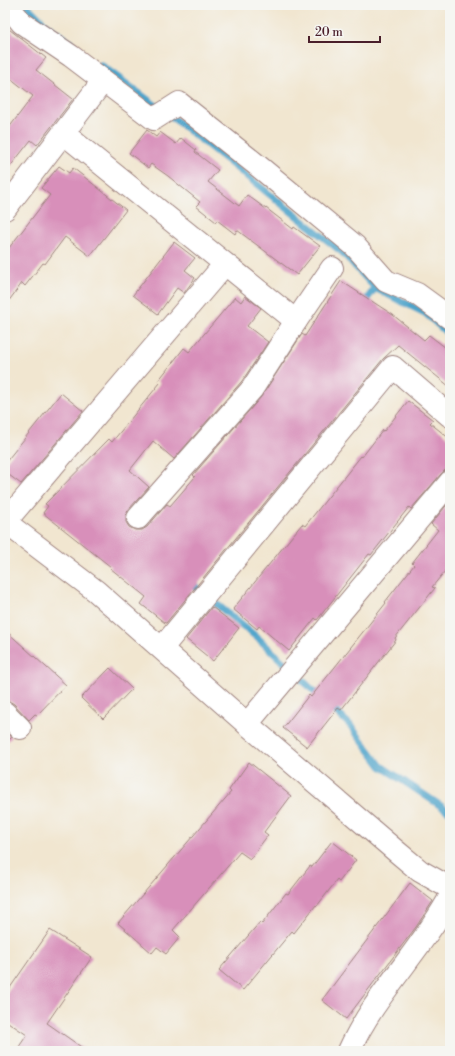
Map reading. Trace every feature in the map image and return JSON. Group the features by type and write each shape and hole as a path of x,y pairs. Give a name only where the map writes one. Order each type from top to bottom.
{"street":[{"path":"7,5 22,23 71,56 154,119 179,103 355,246 386,281 418,294 450,318"},
{"path":"5,209 103,81"},
{"path":"63,133 296,321"},
{"path":"225,264 5,522 96,591 247,724 420,871 450,888"},
{"path":"138,518 252,389 332,268"},
{"path":"162,648 393,367 450,416"},
{"path":"247,724 450,482"},
{"path":"5,713 20,728"},
{"path":"349,1051 363,1023 439,918 450,897"}],"building":[{"path":"5,26 46,58 36,70 73,99 37,145 31,140 5,173 5,133 33,96 5,74"},
{"path":"147,130 156,137 160,132 176,144 181,138 196,150 195,152 218,170 208,182 239,206 247,195 293,229 294,227 320,246 297,275 237,230 235,234 217,220 216,222 196,206 200,202 168,176 151,164 148,168 129,153"},
{"path":"59,166 69,173 73,168 126,210 90,256 65,237 45,264 43,263 25,286 22,283 5,306 5,253 50,195 41,188"},
{"path":"174,242 195,258 185,270 195,278 184,293 177,288 158,314 133,295"},
{"path":"341,281 393,315 424,340 429,335 450,351 450,387 398,345 383,359 165,623 141,604 146,597 43,513 48,506 45,504 109,439 112,442 160,383 158,381 184,348 189,352 235,297 241,302 245,296 261,308 247,326 268,342 242,381 174,459 153,441 130,470 149,487 128,510 126,522 129,527 135,530 142,530 147,527 167,504 170,506 195,477 193,475 261,397 302,334 305,336"},
{"path":"61,393 83,411 21,484 5,472 5,463"},
{"path":"408,401 433,420 430,423 450,439 450,470 445,470 411,509 409,507 371,555 369,554 317,620 315,618 289,651 259,626 257,629 233,609 302,524 305,526 361,456 362,457"},
{"path":"450,501 450,565 432,587 435,588 395,638 396,640 341,710 338,708 307,747 283,728 309,695 311,697 386,603 385,602 414,565 412,563 438,530 431,524"},
{"path":"212,607 239,628 213,661 186,639"},
{"path":"5,630 66,685 37,715 35,714 29,720 14,704 9,701 5,701"},
{"path":"110,668 132,689 103,719 81,698"},
{"path":"5,731 12,737 5,744"},
{"path":"249,762 291,796 264,832 268,835 250,859 240,852 173,930 180,937 166,954 157,947 152,953 118,923 231,792 229,790"},
{"path":"332,841 356,860 339,882 337,880 294,933 292,931 243,990 219,970 260,922 262,924 286,893 288,894 310,866 312,867"},
{"path":"410,883 433,901 416,927 346,1019 322,1000"},
{"path":"50,930 92,957 47,1023 87,1051 16,1051 27,1035 5,1020 5,995"}],"waterway":[{"path":"26,5 46,25 72,44"},
{"path":"101,65 181,124 342,252 375,288 425,313 450,336"},
{"path":"362,306 375,288"},
{"path":"190,582 260,640 321,698"},
{"path":"329,705 350,725 381,766 450,812"}]}
